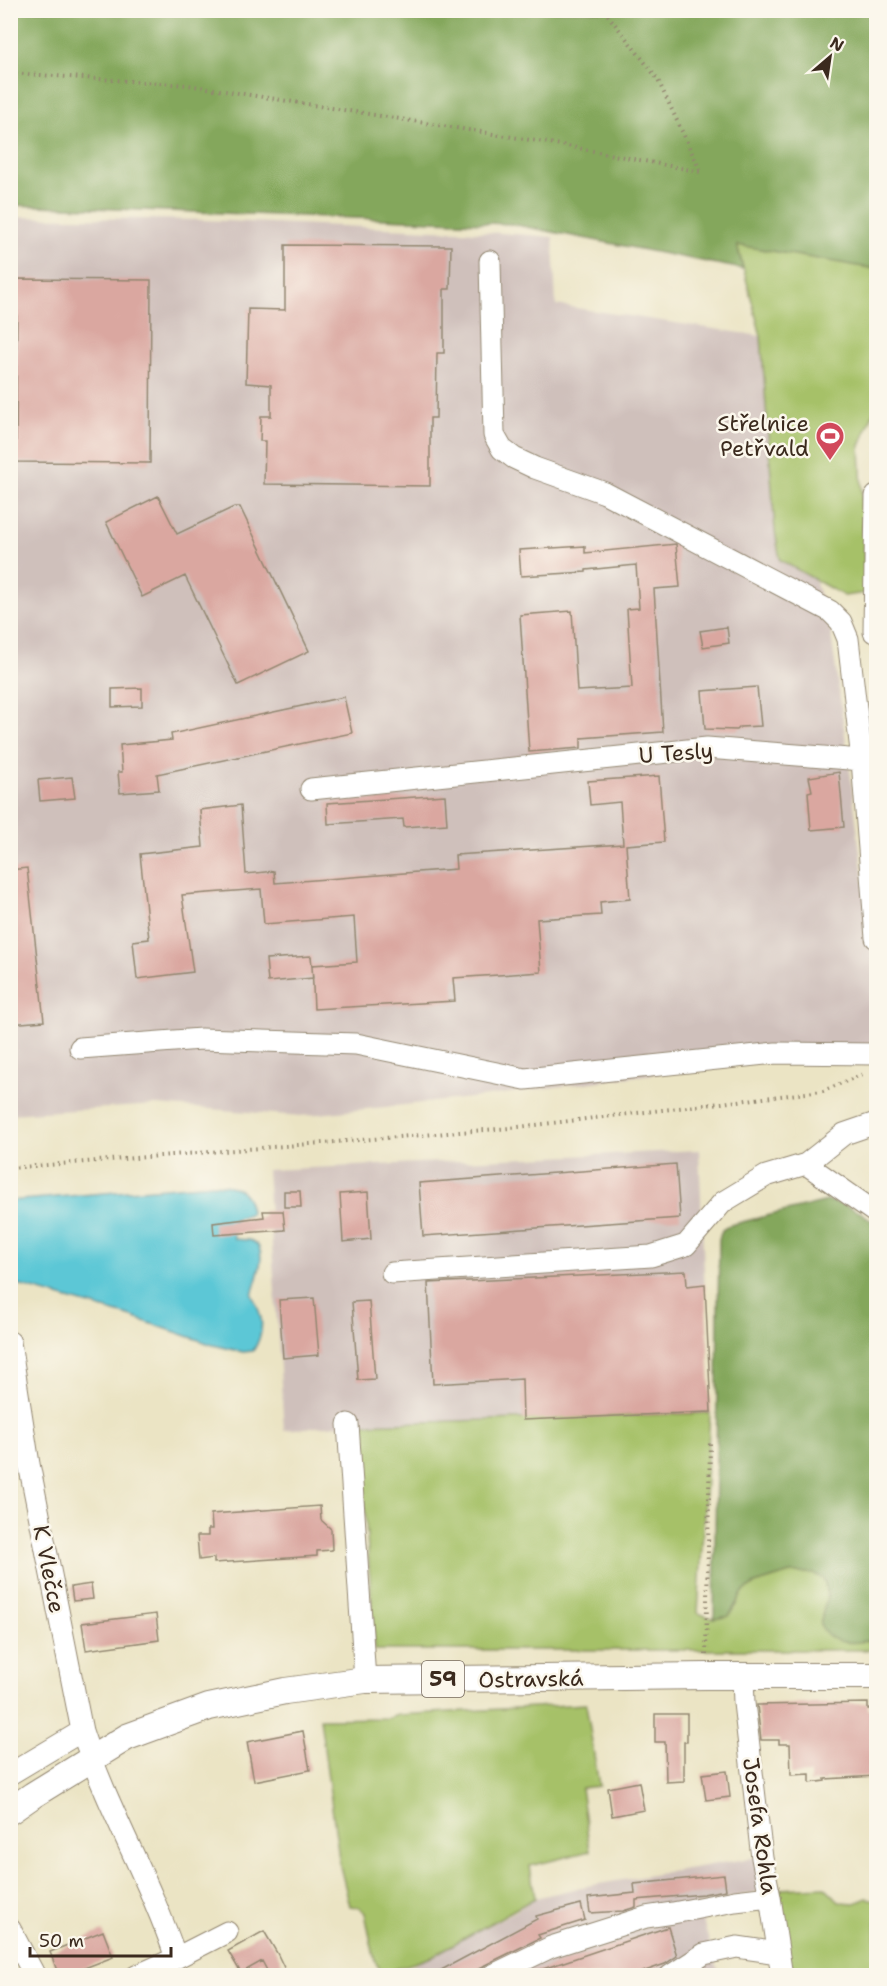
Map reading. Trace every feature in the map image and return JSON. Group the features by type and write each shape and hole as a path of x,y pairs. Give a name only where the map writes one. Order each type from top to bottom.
{"main road":[{"name":"Ostravská","path":"10,1811 127,1737 209,1707 285,1691 365,1680 876,1676"}],"street":[{"path":"490,261 494,435 502,449 513,458 535,468 605,493 830,611 841,622 849,639 862,760 876,939"},
{"path":"849,639 875,633 876,496"},
{"name":"U Tesly","path":"311,789 707,748 862,760"},
{"path":"80,1048 201,1039 356,1044 525,1079 776,1053 876,1054"},
{"path":"392,1272 651,1256 686,1245 723,1202 766,1176 806,1164 844,1134 876,1123"},
{"path":"806,1164 876,1213"},
{"name":"K Vlečce","path":"10,1342 29,1464 82,1731 91,1759"},
{"path":"348,1424 365,1680"},
{"name":"Josefa Rohla","path":"743,1676 744,1703 762,1858 782,1976"},
{"path":"10,1774 82,1731"},
{"path":"91,1759 163,1919 176,1958"},
{"path":"491,1976 551,1947 646,1917 735,1900 770,1897"},
{"path":"10,1929 35,1976"},
{"path":"136,1976 227,1932"},
{"path":"670,1976 704,1954 737,1947 778,1953"}],"path":[{"path":"10,73 188,85 562,145 700,172 657,78 604,10"},
{"path":"10,1168 510,1128 823,1091 866,1072"},
{"path":"706,1676 710,1443"}],"shaded area":[{"path":"11,217 204,220 553,237 556,305 761,336 779,560 815,580 830,627 876,983 871,1045 480,1097 300,1116 157,1105 11,1114"},
{"path":"699,1150 710,1413 348,1424 284,1430 267,1170"},
{"path":"757,1857 762,1891 545,1939 476,1975 393,1976 516,1911 535,1898 587,1886"},
{"path":"700,1913 720,1975 506,1976 564,1948"}],"green space":[{"path":"11,10 876,11 876,269 737,245 743,269 511,224 11,205"},
{"path":"737,244 876,269 876,406 860,446 866,593 844,596 780,560 775,531 761,336"},
{"path":"827,1201 855,1209 876,1226 876,1639 852,1643 830,1637 820,1624 828,1594 824,1579 813,1573 790,1573 755,1584 743,1592 729,1616 714,1619 719,1239 722,1230 730,1225"},
{"path":"710,1413 698,1613 714,1619 736,1605 743,1592 755,1584 790,1573 813,1573 824,1579 828,1594 820,1624 868,1641 876,1639 876,1650 375,1650 359,1424"},
{"path":"586,1704 599,1786 581,1788 590,1851 530,1866 535,1898 429,1958 383,1973 375,1962 365,1913 359,1907 350,1906 340,1866 320,1719 388,1718 398,1715"},
{"path":"825,1887 840,1902 855,1903 867,1898 876,1900 876,1975 789,1975 779,1889"}],"water":[{"path":"212,1184 239,1189 249,1204 251,1213 233,1220 234,1239 254,1242 260,1252 260,1267 252,1295 259,1309 262,1323 260,1337 253,1351 243,1352 213,1345 129,1316 11,1283 10,1201"}],"building":[{"path":"285,245 451,246 450,289 444,289 444,353 437,353 436,418 430,418 430,486 264,484 265,441 260,441 261,416 271,416 271,385 246,383 248,309 285,310"},
{"path":"17,279 151,280 150,463 16,462"},
{"path":"158,496 177,534 234,507 240,507 309,651 238,685 185,576 142,597 106,522"},
{"path":"676,544 680,587 654,589 663,732 581,738 581,748 529,752 520,615 572,611 577,691 632,688 627,609 639,608 636,565 586,570 586,572 521,576 519,550 585,546 585,553"},
{"path":"727,627 729,643 703,647 700,631"},
{"path":"757,687 761,726 740,727 737,730 705,729 702,691"},
{"path":"142,688 142,706 112,707 112,689"},
{"path":"344,697 352,733 157,774 159,790 120,793 118,772 122,772 120,745 172,740 171,734"},
{"path":"839,772 844,827 811,830 808,792 812,791 809,777"},
{"path":"659,776 664,842 626,845 630,899 600,902 601,915 537,919 541,972 453,978 455,1001 314,1009 312,965 357,962 354,917 264,924 261,889 182,895 193,972 137,979 133,941 149,939 140,854 203,847 200,810 241,805 246,874 274,871 275,883 456,869 455,855 623,844 620,802 590,805 588,781"},
{"path":"72,777 75,798 40,801 38,780"},
{"path":"445,795 447,824 404,827 403,819 328,824 327,803"},
{"path":"27,868 44,1021 10,1024 10,870"},
{"path":"311,956 313,978 268,982 266,959"},
{"path":"676,1164 680,1218 423,1236 419,1183"},
{"path":"284,1191 300,1191 301,1207 284,1207"},
{"path":"368,1192 371,1239 343,1242 340,1194"},
{"path":"263,1211 283,1211 285,1230 214,1235 213,1223 264,1217"},
{"path":"686,1271 687,1286 705,1284 711,1412 523,1420 522,1379 433,1384 428,1283"},
{"path":"314,1298 319,1355 283,1358 279,1300"},
{"path":"369,1301 375,1379 358,1380 352,1302"},
{"path":"320,1506 321,1520 331,1529 332,1550 317,1551 317,1556 214,1563 214,1558 199,1560 197,1536 208,1536 208,1529 212,1529 211,1514"},
{"path":"91,1584 93,1599 73,1601 71,1587"},
{"path":"156,1614 159,1640 86,1650 82,1623"},
{"path":"868,1703 868,1709 876,1709 876,1776 825,1779 825,1781 810,1783 810,1774 791,1775 790,1744 779,1744 779,1740 761,1740 757,1705"},
{"path":"655,1714 687,1714 684,1781 666,1782 665,1742 655,1742"},
{"path":"303,1731 310,1770 254,1781 247,1742"},
{"path":"727,1771 730,1797 706,1800 702,1774"},
{"path":"639,1782 644,1810 612,1816 608,1788"},
{"path":"724,1875 726,1890 636,1900 636,1907 623,1911 590,1913 588,1898 635,1893 634,1884"},
{"path":"581,1904 585,1920 538,1935 540,1938 468,1976 430,1976 537,1919 536,1916"},
{"path":"668,1927 677,1956 665,1964 631,1976 532,1976 531,1973"},
{"path":"103,1931 113,1957 59,1976 50,1952"},
{"path":"264,1931 288,1976 270,1976 262,1961 241,1973 228,1951"}],"place":[{"name":"Střelnice Petřvald","path":"830,462"}]}
